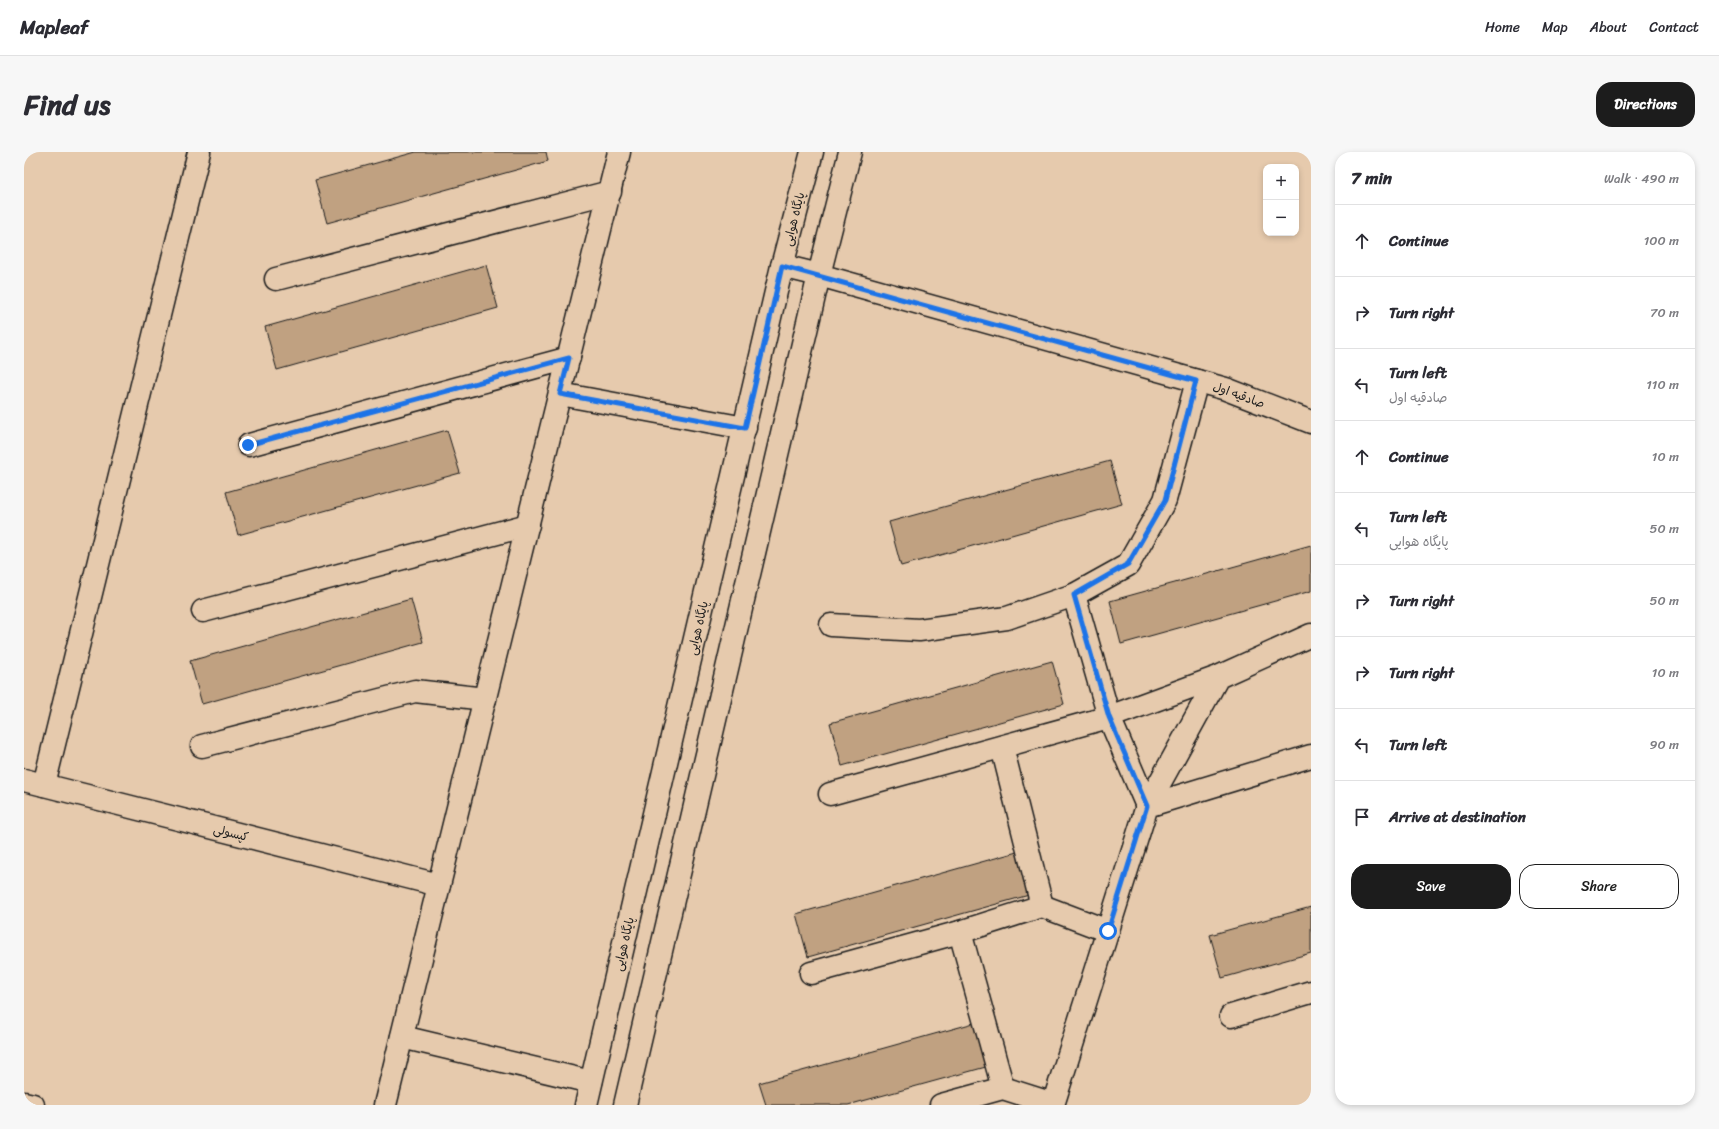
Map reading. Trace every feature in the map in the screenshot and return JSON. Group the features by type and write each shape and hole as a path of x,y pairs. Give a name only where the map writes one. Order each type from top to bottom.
{"street":[{"path":"34,783 199,152"},
{"path":"385,1105 620,152"},
{"name":"پایگاه هوایی","path":"586,1105 782,266 812,152"},
{"path":"625,1105 819,275 850,152"},
{"path":"276,280 610,192"},
{"name":"صادقیه اول","path":"782,266 819,275 1226,389 1311,422"},
{"path":"248,445 569,358"},
{"path":"831,625 919,630 1007,618 1074,595 1128,564 1165,500 1196,381"},
{"path":"560,394 745,428"},
{"path":"203,612 528,525"},
{"path":"1074,595 1109,717 1147,806"},
{"path":"830,794 1109,717 1218,677 1311,635"},
{"path":"941,1105 1003,1088 1053,1104 1147,806 1218,677"},
{"path":"202,746 415,691 485,699"},
{"path":"1002,747 1042,906"},
{"path":"1147,806 1311,756"},
{"name":"کپسولی","path":"34,783 439,885"},
{"path":"811,973 960,932 1042,906 1108,931"},
{"path":"960,932 1003,1088"},
{"path":"1230,1016 1311,992"},
{"path":"402,1037 592,1082"},
{"path":"24,1103 33,1105"}],"building":[{"path":"416,152 546,152 548,161 327,223 315,180"},
{"path":"486,265 498,308 277,370 265,327"},
{"path":"447,430 460,473 238,535 226,492"},
{"path":"1110,461 1122,504 901,566 889,522"},
{"path":"1311,545 1311,591 1121,644 1110,601"},
{"path":"411,599 423,642 202,704 190,661"},
{"path":"1052,661 1064,704 842,766 830,723"},
{"path":"1017,852 1029,895 808,957 796,914"},
{"path":"1311,907 1311,953 1222,978 1210,935"},
{"path":"981,1021 993,1065 848,1105 766,1105 759,1083"}],"route":[{"path":"248,445 569,358 560,394 745,428 782,266 819,275 1196,381 1165,500 1128,564 1074,595 1109,717 1147,806 1108,931"}]}
